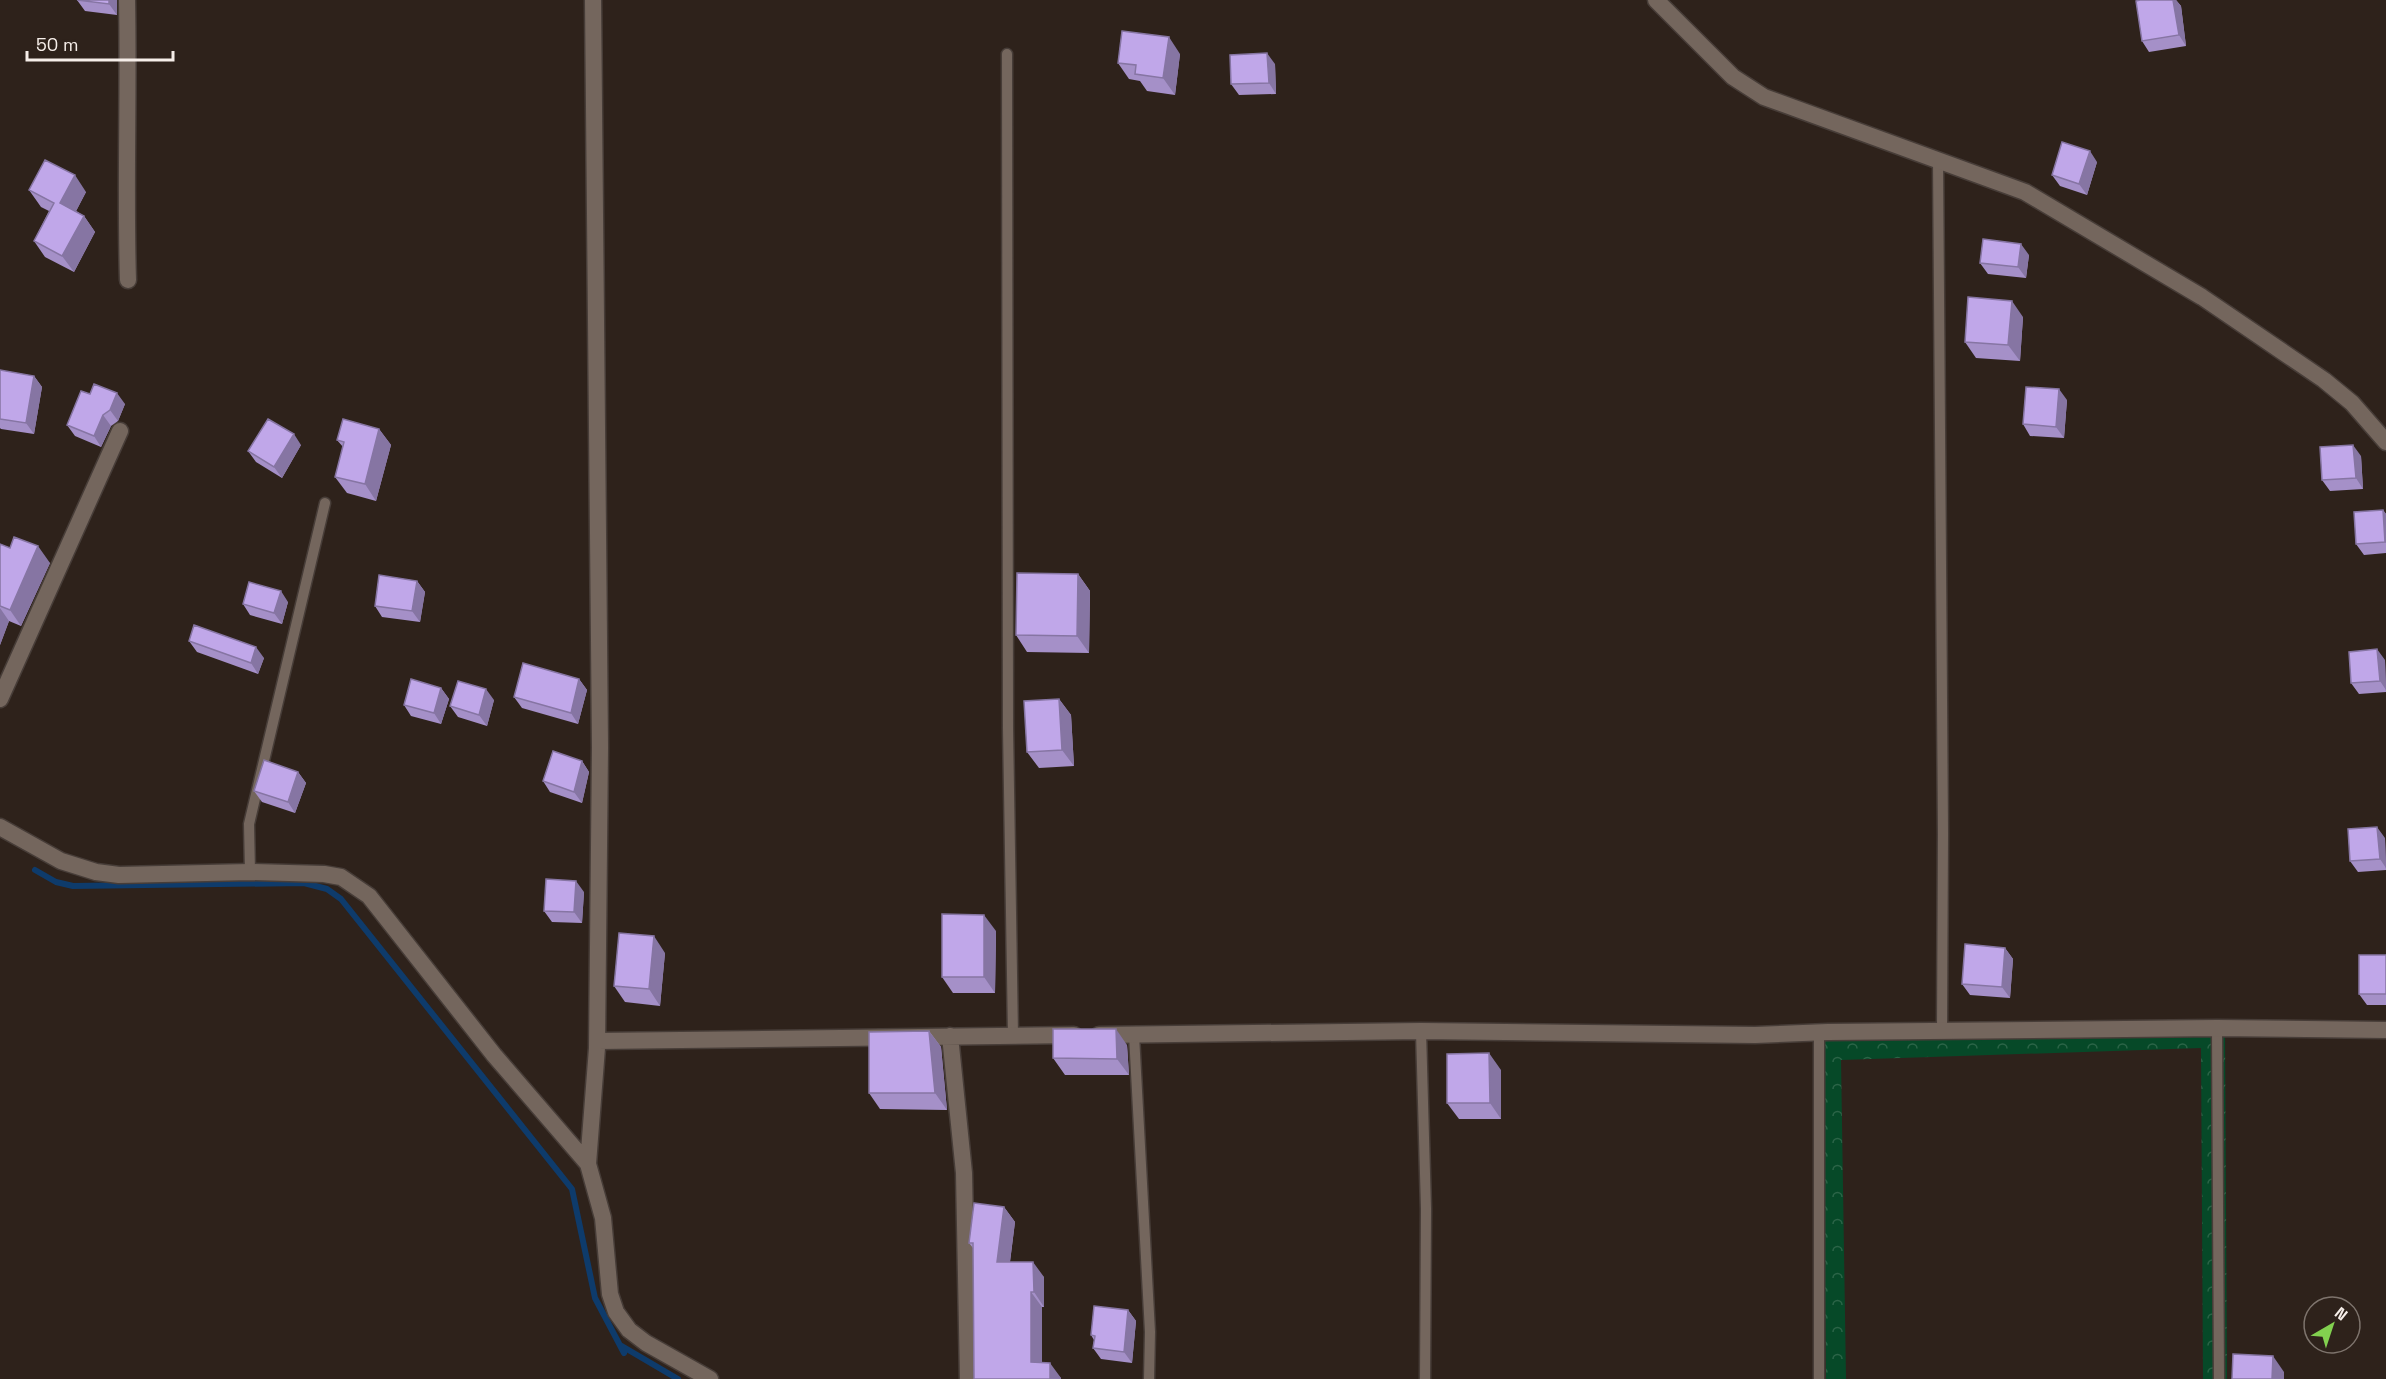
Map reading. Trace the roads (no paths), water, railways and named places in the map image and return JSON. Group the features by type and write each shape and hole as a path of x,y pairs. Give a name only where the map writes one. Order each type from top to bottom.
{"street":[{"path":"127,0 128,280"},
{"path":"593,0 600,747 598,1041 588,1164 603,1218 610,1294 616,1312 629,1330 646,1343 710,1379"},
{"path":"1656,0 1733,77 1747,88 1777,103 2025,192 2202,297 2324,380 2352,403 2386,442"},
{"path":"0,699 120,431"},
{"path":"0,827 61,861 96,872 119,875 250,872 341,877 369,896 501,1064 588,1164"},
{"path":"598,1041 1421,1031 1755,1035 1942,1030 2217,1028 2386,1030"},
{"path":"950,1036 964,1173 968,1379"}],"lane":[{"path":"1007,54 1008,728 1013,1036"},
{"path":"1938,159 1943,833 1942,1030"},
{"path":"250,872 249,824 325,503"},
{"path":"2217,1028 2219,1379"},
{"path":"1421,1031 1426,1209 1425,1379"},
{"path":"1819,1033 1819,1379"},
{"path":"1134,1035 1150,1332 1149,1379"}],"waterway":[{"path":"35,870 56,882 73,886 304,883 327,889 341,899 572,1189 595,1298 624,1353"},
{"path":"620,1345 678,1379"}]}
